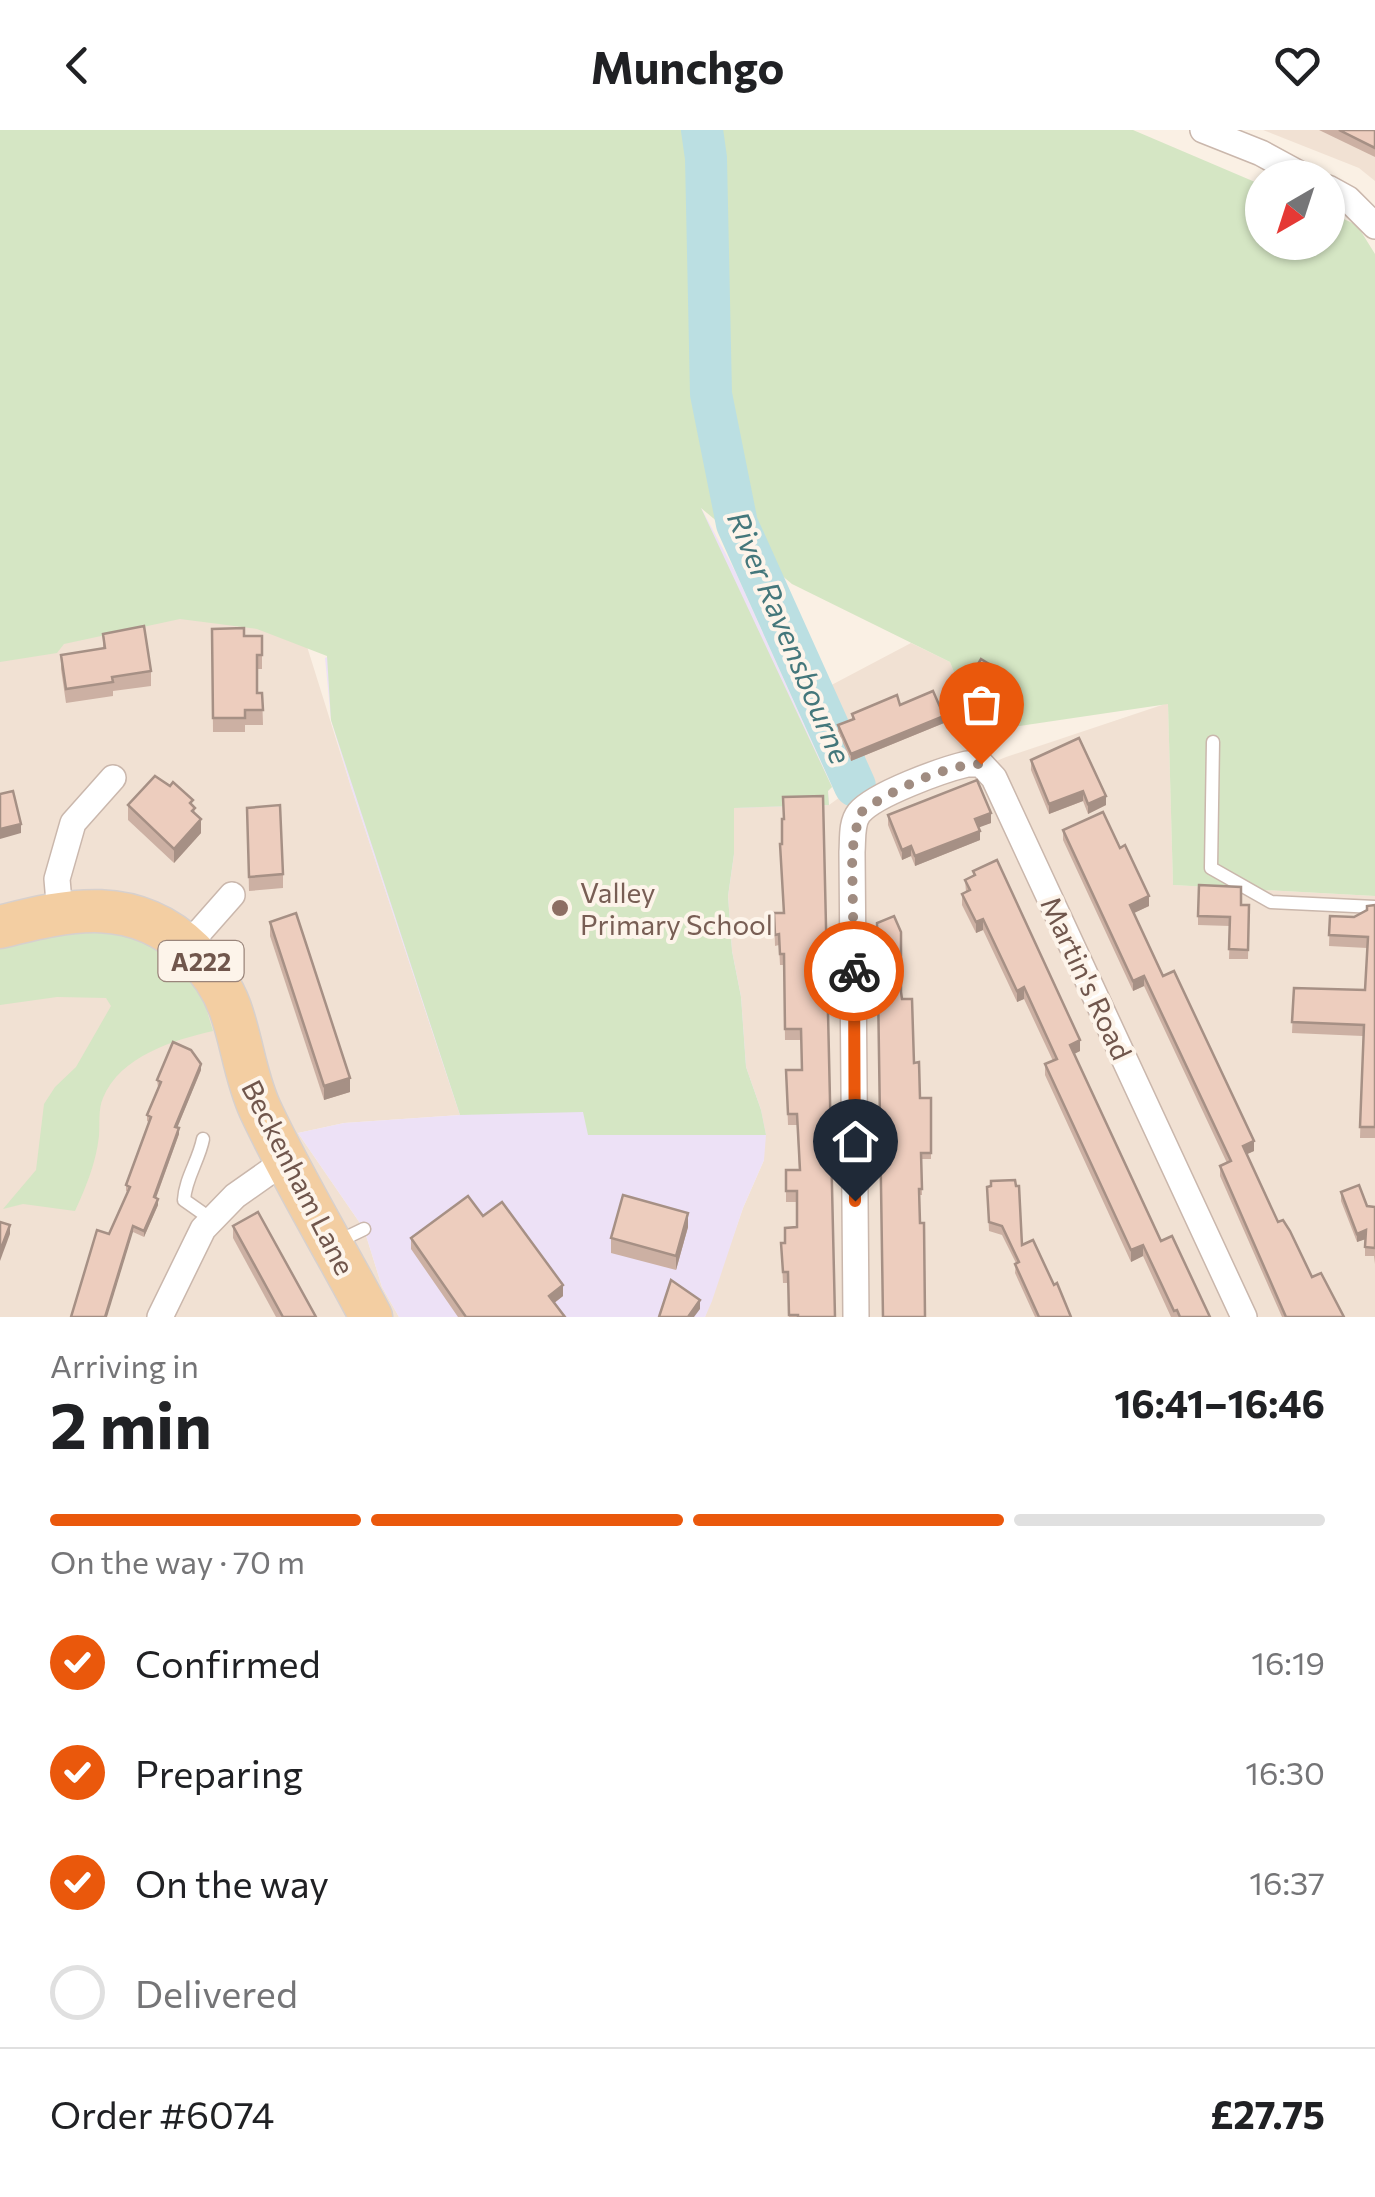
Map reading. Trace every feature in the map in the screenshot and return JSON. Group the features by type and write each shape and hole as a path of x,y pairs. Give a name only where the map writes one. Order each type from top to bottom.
{"main road":[{"name":"Beckenham Lane","path":"0,927 60,914 97,911 149,920 187,946 211,972 225,997 248,1082 286,1160 347,1237 371,1317"}],"street":[{"path":"1203,130 1266,142 1286,160"},
{"path":"1345,197 1375,226"},
{"name":"Martin's Road","path":"856,1317 852,852 859,814 881,799 956,767 981,764 989,770 1244,1317"},
{"path":"60,914 58,878 73,823 114,778"},
{"path":"187,946 232,895"},
{"path":"160,1317 202,1228 252,1182 286,1160"}],"lane":[{"path":"1213,742 1210,868 1271,902 1375,907"},
{"path":"203,1139 184,1200 211,1219"}],"shaded area":[{"path":"1263,130 1375,130 1375,181 1359,168"},
{"name":"Valley Primary School","path":"700,506 736,573 832,787 828,791 829,805 734,808 734,854 728,896 732,951 741,997 746,1067 766,1135 764,1160 743,1208 712,1301 705,1317 399,1317 382,1287 364,1229 298,1133 344,1123 460,1115 331,720 325,658"},
{"path":"0,509 269,525 460,1115 344,1123 298,1133 364,1229 382,1287 399,1317 0,1317"},
{"path":"911,643 950,662 978,732 963,737 975,770 1168,703 1173,885 1375,896 1375,1317 705,1317 764,1160 761,1110 746,1067 741,997 732,951 728,896 734,854 734,807 829,805 865,779 822,690"}],"green space":[{"path":"0,130 1133,130 1245,178 1245,260 1345,260 1345,220 1357,225 1375,254 1375,896 1173,885 1168,704 978,732 950,662 792,584 701,508 832,787 828,791 829,805 734,808 734,854 728,896 732,951 741,997 746,1067 766,1135 588,1135 583,1112 460,1115 331,720 327,656 257,629 180,619 64,644 57,653 0,662"},
{"path":"95,922 156,937 200,988 213,1031 150,1052 111,1083 100,1107 93,1165 75,1211 23,1204 3,1209 36,1170 44,1104 76,1067 111,1006 106,998 57,997 0,1005 0,939"}],"building":[{"path":"1339,130 1375,130 1375,148"},
{"path":"144,626 151,671 66,689 61,655 105,648 103,634"},
{"path":"244,628 244,636 262,636 262,655 257,655 257,693 262,693 263,710 245,710 245,718 213,718 212,629"},
{"path":"981,659 1010,677 998,696 969,679"},
{"path":"933,691 944,716 851,754 838,725 854,719 852,714 897,695 900,705"},
{"path":"1079,738 1106,796 1088,804 1083,791 1049,804 1031,760"},
{"path":"155,776 170,786 173,782 193,800 192,811 201,819 174,849 128,805"},
{"path":"977,780 991,813 975,819 980,831 915,856 911,846 902,850 888,815"},
{"path":"13,791 21,824 0,829 0,794"},
{"path":"823,796 835,1317 798,1317 789,1315 788,1272 783,1272 781,1243 785,1243 785,1228 797,1227 797,1191 786,1191 786,1170 800,1170 797,1114 788,1114 786,1070 802,1070 801,1029 785,1029 784,954 780,954 779,934 775,935 774,913 784,913 780,844 783,797"},
{"path":"280,805 283,874 249,877 247,808"},
{"path":"1103,812 1120,848 1125,845 1149,896 1130,905 1163,976 1174,971 1254,1141 1243,1146 1278,1222 1283,1220 1290,1231 1312,1277 1321,1273 1344,1317 1286,1317 1220,1166 1231,1161 1144,976 1133,981 1063,830"},
{"path":"997,860 1080,1040 1070,1045 1161,1241 1172,1236 1210,1317 1180,1317 1143,1245 1131,1250 1045,1064 1057,1059 1024,987 1017,991 983,919 976,922 962,894 970,890 965,880 975,875 973,871"},
{"path":"1199,885 1241,887 1241,905 1249,905 1248,950 1229,949 1230,917 1198,916"},
{"path":"1375,905 1375,1127 1360,1127 1364,1025 1292,1022 1294,988 1365,990 1368,937 1329,935 1330,916 1354,917 1367,910 1367,906"},
{"path":"296,913 350,1078 324,1086 270,922"},
{"path":"894,916 901,932 902,999 912,999 914,1063 919,1062 920,1098 931,1098 931,1153 921,1153 919,1189 920,1223 924,1223 925,1317 883,1317 877,923"},
{"path":"173,1042 191,1050 201,1064 175,1127 179,1128 154,1197 158,1199 144,1231 133,1226 105,1317 71,1317 97,1230 109,1234 130,1187 126,1185 161,1082 157,1080"},
{"path":"1015,1180 1019,1186 1022,1245 1033,1240 1071,1317 1039,1317 1002,1226 989,1222 987,1187 991,1181"},
{"path":"1359,1185 1367,1206 1375,1207 1375,1248 1365,1247 1366,1230 1357,1234 1341,1192"},
{"path":"623,1195 688,1213 676,1256 611,1238"},
{"path":"468,1196 483,1216 502,1202 563,1285 549,1296 565,1317 466,1317 411,1238"},
{"path":"258,1212 316,1317 283,1317 233,1226"},
{"path":"0,1222 10,1225 0,1251"},
{"path":"671,1280 700,1300 688,1317 659,1317"}],"waterway":[{"name":"River Ravensbourne","path":"702,130 706,158 711,394 737,524 855,786"}],"way so far":[{"path":"854,971 852,852 859,814 881,799 956,767 981,764"}],"place":[{"name":"Valley Primary School","path":"560,908"}],"route":[{"path":"854,971 855,1201"}]}
